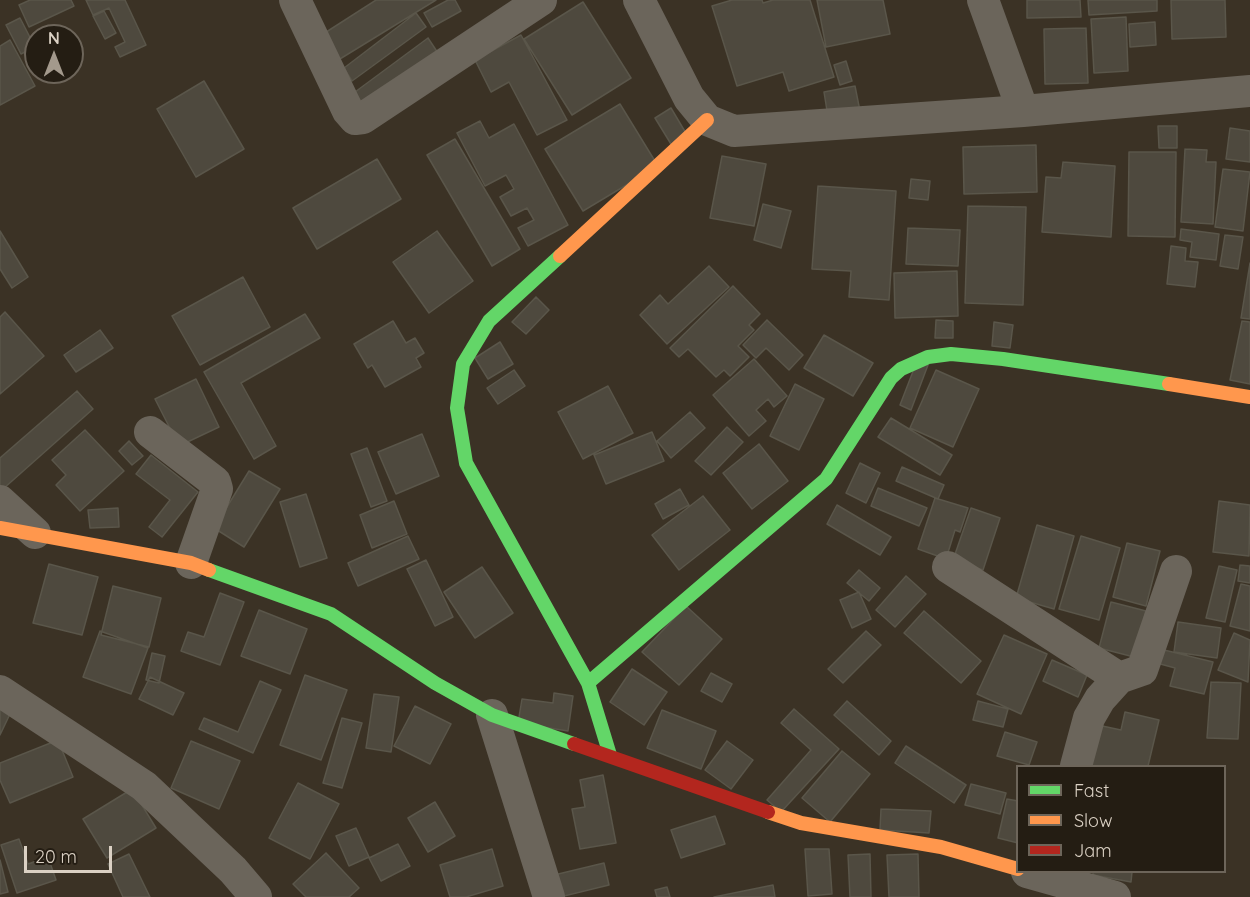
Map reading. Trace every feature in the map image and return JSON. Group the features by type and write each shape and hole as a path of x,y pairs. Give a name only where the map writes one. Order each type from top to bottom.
{"street":[{"path":"295,0 348,111 355,118 363,118 541,0"},
{"path":"639,0 689,98 707,120 734,131 1023,111 1250,91"},
{"path":"982,0 1023,111"},
{"path":"610,755 596,701 588,683 466,462 457,408 463,364 489,321 707,120"},
{"path":"588,683 826,479 847,450 891,378 901,369 928,357 951,354 1003,359 1250,397"},
{"path":"150,432 215,482 218,489 191,563"},
{"path":"0,501 35,533"},
{"path":"0,528 191,563 331,614 435,683 492,715 801,823 941,847 1016,867"},
{"path":"948,567 1119,678"},
{"path":"1076,765 1089,718 1100,699 1119,678 1142,670 1176,572"},
{"path":"0,691 144,786 233,870 256,897"},
{"path":"492,715 549,897"},
{"path":"1038,873 1115,897"}],"building":[{"path":"30,0 71,0 74,6 35,24 28,24 19,5"},
{"path":"86,0 125,0 146,45 120,57 115,47 125,42 109,8 93,15"},
{"path":"376,0 436,0 335,62 320,36"},
{"path":"448,0 455,0 461,11 432,27 424,13"},
{"path":"732,0 762,0 763,3 773,0 810,0 834,77 789,91 783,72 737,86 712,6"},
{"path":"817,0 883,0 890,34 826,47"},
{"path":"1027,0 1080,0 1081,17 1027,18"},
{"path":"1088,0 1157,0 1157,11 1089,15"},
{"path":"1171,0 1225,0 1226,37 1172,39"},
{"path":"583,2 631,78 572,115 524,39"},
{"path":"104,11 116,33 105,39 93,16"},
{"path":"416,13 426,27 352,81 344,68"},
{"path":"1126,17 1128,71 1094,73 1091,19"},
{"path":"20,18 24,26 24,52 21,54 6,25"},
{"path":"1155,22 1156,45 1130,47 1129,24"},
{"path":"1086,28 1088,83 1045,84 1044,29"},
{"path":"521,35 567,120 537,135 509,82 491,92 475,60"},
{"path":"428,38 438,53 364,107 355,92"},
{"path":"10,40 24,66 24,84 35,86 0,105 0,46"},
{"path":"846,61 852,81 840,85 834,65"},
{"path":"204,81 244,149 196,177 157,109"},
{"path":"855,86 860,111 828,117 824,92"},
{"path":"620,104 658,166 583,211 545,149"},
{"path":"671,108 690,140 674,149 655,118"},
{"path":"480,121 489,138 514,124 568,225 528,246 518,228 534,220 527,208 511,216 500,197 514,189 506,175 485,186 457,133"},
{"path":"1158,126 1177,126 1177,148 1159,148"},
{"path":"1230,128 1250,131 1250,162 1226,159"},
{"path":"455,139 520,249 492,266 427,155"},
{"path":"1036,145 1037,192 964,194 963,147"},
{"path":"1185,149 1207,150 1206,162 1216,162 1213,224 1181,222"},
{"path":"1129,152 1176,152 1175,237 1128,236"},
{"path":"722,156 766,164 754,226 710,218"},
{"path":"377,159 401,199 317,249 293,208"},
{"path":"1063,162 1115,166 1111,237 1042,232 1046,177 1061,178"},
{"path":"1223,169 1250,172 1243,231 1215,227"},
{"path":"911,179 930,181 928,200 909,198"},
{"path":"818,186 896,191 889,300 849,297 851,271 812,269"},
{"path":"763,204 791,211 781,248 754,240"},
{"path":"968,206 1026,207 1023,305 965,303"},
{"path":"908,228 960,230 958,266 906,264"},
{"path":"1181,229 1219,234 1216,260 1190,257 1192,242 1180,240"},
{"path":"0,231 28,277 12,288 0,269"},
{"path":"437,231 473,281 429,313 393,262"},
{"path":"1225,235 1243,237 1238,269 1220,266"},
{"path":"1171,246 1186,248 1185,261 1198,262 1195,287 1167,284"},
{"path":"1250,263 1250,319 1241,318"},
{"path":"709,266 729,287 667,344 640,315 660,295 668,304"},
{"path":"957,271 958,316 895,318 894,273"},
{"path":"243,277 270,327 200,365 172,316"},
{"path":"733,286 760,314 749,325 754,330 738,346 749,357 730,376 724,370 716,377 688,349 679,357 670,348"},
{"path":"536,297 549,310 526,334 512,322"},
{"path":"5,312 44,356 0,394 0,317"},
{"path":"305,314 320,338 241,383 276,446 254,459 204,372"},
{"path":"767,320 803,355 789,370 766,348 756,358 743,345"},
{"path":"936,320 953,321 953,338 935,338"},
{"path":"393,321 406,343 415,338 424,353 416,358 421,367 385,387 372,365 368,368 354,344"},
{"path":"1242,321 1250,322 1250,384 1230,380"},
{"path":"994,322 1013,325 1010,348 992,346"},
{"path":"100,330 113,348 76,372 64,355"},
{"path":"824,335 873,363 853,396 804,368"},
{"path":"500,342 513,364 488,379 475,358"},
{"path":"754,359 787,396 774,407 768,399 756,410 766,421 749,436 713,395"},
{"path":"917,361 928,365 911,410 900,405"},
{"path":"514,370 525,386 498,404 487,388"},
{"path":"936,370 979,389 953,447 910,428"},
{"path":"196,379 219,427 179,446 155,399"},
{"path":"795,384 824,399 799,450 770,436"},
{"path":"608,386 633,433 583,459 558,412"},
{"path":"77,391 93,409 3,489 0,486 0,458"},
{"path":"690,412 705,428 671,458 657,441"},
{"path":"891,418 952,455 940,475 878,437"},
{"path":"727,427 743,442 711,475 695,461"},
{"path":"85,430 124,471 80,511 56,485 66,475 52,460"},
{"path":"652,432 664,461 606,484 594,455"},
{"path":"422,434 439,476 396,494 378,452"},
{"path":"129,441 143,456 132,465 119,451"},
{"path":"759,444 788,481 752,509 723,473"},
{"path":"367,448 387,501 371,507 351,454"},
{"path":"151,455 198,492 162,537 149,527 170,500 136,474"},
{"path":"860,463 880,473 866,503 846,493"},
{"path":"902,467 944,485 938,499 896,481"},
{"path":"249,471 280,489 244,547 214,528"},
{"path":"878,488 927,508 919,526 871,506"},
{"path":"680,489 689,505 663,519 655,504"},
{"path":"306,494 327,558 300,567 280,502"},
{"path":"703,496 730,530 679,570 652,535"},
{"path":"935,498 968,508 960,532 955,530 946,559 918,549"},
{"path":"394,501 407,534 372,548 360,515"},
{"path":"1219,501 1250,505 1249,556 1213,552"},
{"path":"837,505 891,537 880,555 827,524"},
{"path":"118,508 119,527 90,528 88,510"},
{"path":"971,508 1000,518 983,570 953,560"},
{"path":"1037,525 1074,536 1054,609 1016,598"},
{"path":"408,536 419,559 358,586 348,563"},
{"path":"1081,536 1120,548 1099,620 1059,609"},
{"path":"1127,543 1160,551 1146,606 1113,597"},
{"path":"426,560 453,617 435,626 407,569"},
{"path":"49,564 98,577 82,635 33,623"},
{"path":"1240,565 1250,566 1250,583 1238,581"},
{"path":"1219,566 1237,570 1225,622 1206,618"},
{"path":"482,567 513,613 475,638 444,592"},
{"path":"859,570 880,588 869,601 847,583"},
{"path":"906,576 926,594 895,627 876,610"},
{"path":"1241,584 1250,586 1250,631 1230,626"},
{"path":"113,586 161,598 149,647 101,635"},
{"path":"859,592 871,619 852,628 840,600"},
{"path":"220,593 244,602 220,665 181,651 188,632 204,637"},
{"path":"1111,602 1146,611 1134,657 1099,648"},
{"path":"686,606 722,639 679,685 642,652"},
{"path":"259,610 307,629 290,674 241,656"},
{"path":"924,611 981,661 961,683 904,633"},
{"path":"1178,622 1221,628 1217,658 1174,652"},
{"path":"100,631 148,648 131,694 83,677"},
{"path":"866,631 881,645 843,683 828,669"},
{"path":"1234,633 1250,640 1248,682 1218,670"},
{"path":"1004,635 1047,654 1021,714 977,694"},
{"path":"1156,648 1213,662 1204,694 1170,686 1175,668 1153,662"},
{"path":"152,653 165,656 159,683 146,680"},
{"path":"1052,660 1087,675 1078,697 1043,681"},
{"path":"632,669 667,692 644,725 610,702"},
{"path":"711,673 732,684 722,702 701,691"},
{"path":"305,675 347,690 321,760 280,745"},
{"path":"150,677 184,693 173,715 139,699"},
{"path":"260,681 281,690 253,753 199,729 204,718 238,732"},
{"path":"1211,682 1241,683 1238,739 1207,738"},
{"path":"554,693 573,696 568,731 518,723 522,699 553,703"},
{"path":"374,694 399,697 391,752 366,748"},
{"path":"847,701 891,741 879,755 834,715"},
{"path":"978,701 1008,709 1003,727 973,720"},
{"path":"415,706 451,724 430,764 394,746"},
{"path":"0,709 10,714 0,735"},
{"path":"794,709 839,749 781,812 767,800 811,750 781,723"},
{"path":"662,710 716,731 701,769 647,748"},
{"path":"1125,712 1159,720 1148,765 1084,765 1093,724 1121,730"},
{"path":"342,718 362,723 342,788 323,783"},
{"path":"1005,732 1037,742 1029,765 997,756"},
{"path":"58,740 73,777 10,803 0,780 0,763"},
{"path":"191,741 240,761 219,809 171,788"},
{"path":"727,741 753,760 731,789 705,770"},
{"path":"906,746 966,785 954,803 895,763"},
{"path":"842,751 870,774 830,822 802,798"},
{"path":"603,775 616,843 580,849 572,809 585,807 580,780"},
{"path":"298,783 339,804 310,859 269,838"},
{"path":"971,784 1006,793 1000,814 965,805"},
{"path":"132,789 156,828 107,858 83,819"},
{"path":"1007,799 1016,801 1016,842 998,838"},
{"path":"435,802 455,836 428,852 408,818"},
{"path":"881,809 931,811 929,833 880,830"},
{"path":"715,816 725,844 681,858 671,830"},
{"path":"356,828 369,857 349,866 336,836"},
{"path":"19,839 28,864 48,857 56,880 17,893 1,845"},
{"path":"398,844 410,866 381,881 369,858"},
{"path":"492,849 503,886 466,897 450,897 440,865"},
{"path":"805,849 829,849 832,894 808,896"},
{"path":"326,853 359,888 349,897 306,897 293,884"},
{"path":"129,854 150,897 123,897 108,864"},
{"path":"870,854 871,897 850,897 848,855"},
{"path":"918,854 919,897 889,897 887,855"},
{"path":"0,860 8,892 0,894"},
{"path":"604,863 609,885 560,897 554,875"},
{"path":"1093,873 1132,873 1131,882 1093,875"},
{"path":"773,885 775,897 714,897"},
{"path":"667,887 670,897 657,897 655,890"}],"traffic: fast":[{"path":"560,256 489,321 463,364 457,408 466,463 588,683 610,755"},
{"path":"588,683 826,479 891,378 901,369 928,357 951,354 1003,359 1169,384"},
{"path":"209,570 331,614 435,683 492,715 574,744"}],"traffic: slow":[{"path":"560,256 707,120"},
{"path":"1169,384 1250,397"},
{"path":"0,528 191,563 209,570"},
{"path":"768,812 801,823 941,847 1016,868"}],"traffic: jam":[{"path":"574,744 768,812"}]}
